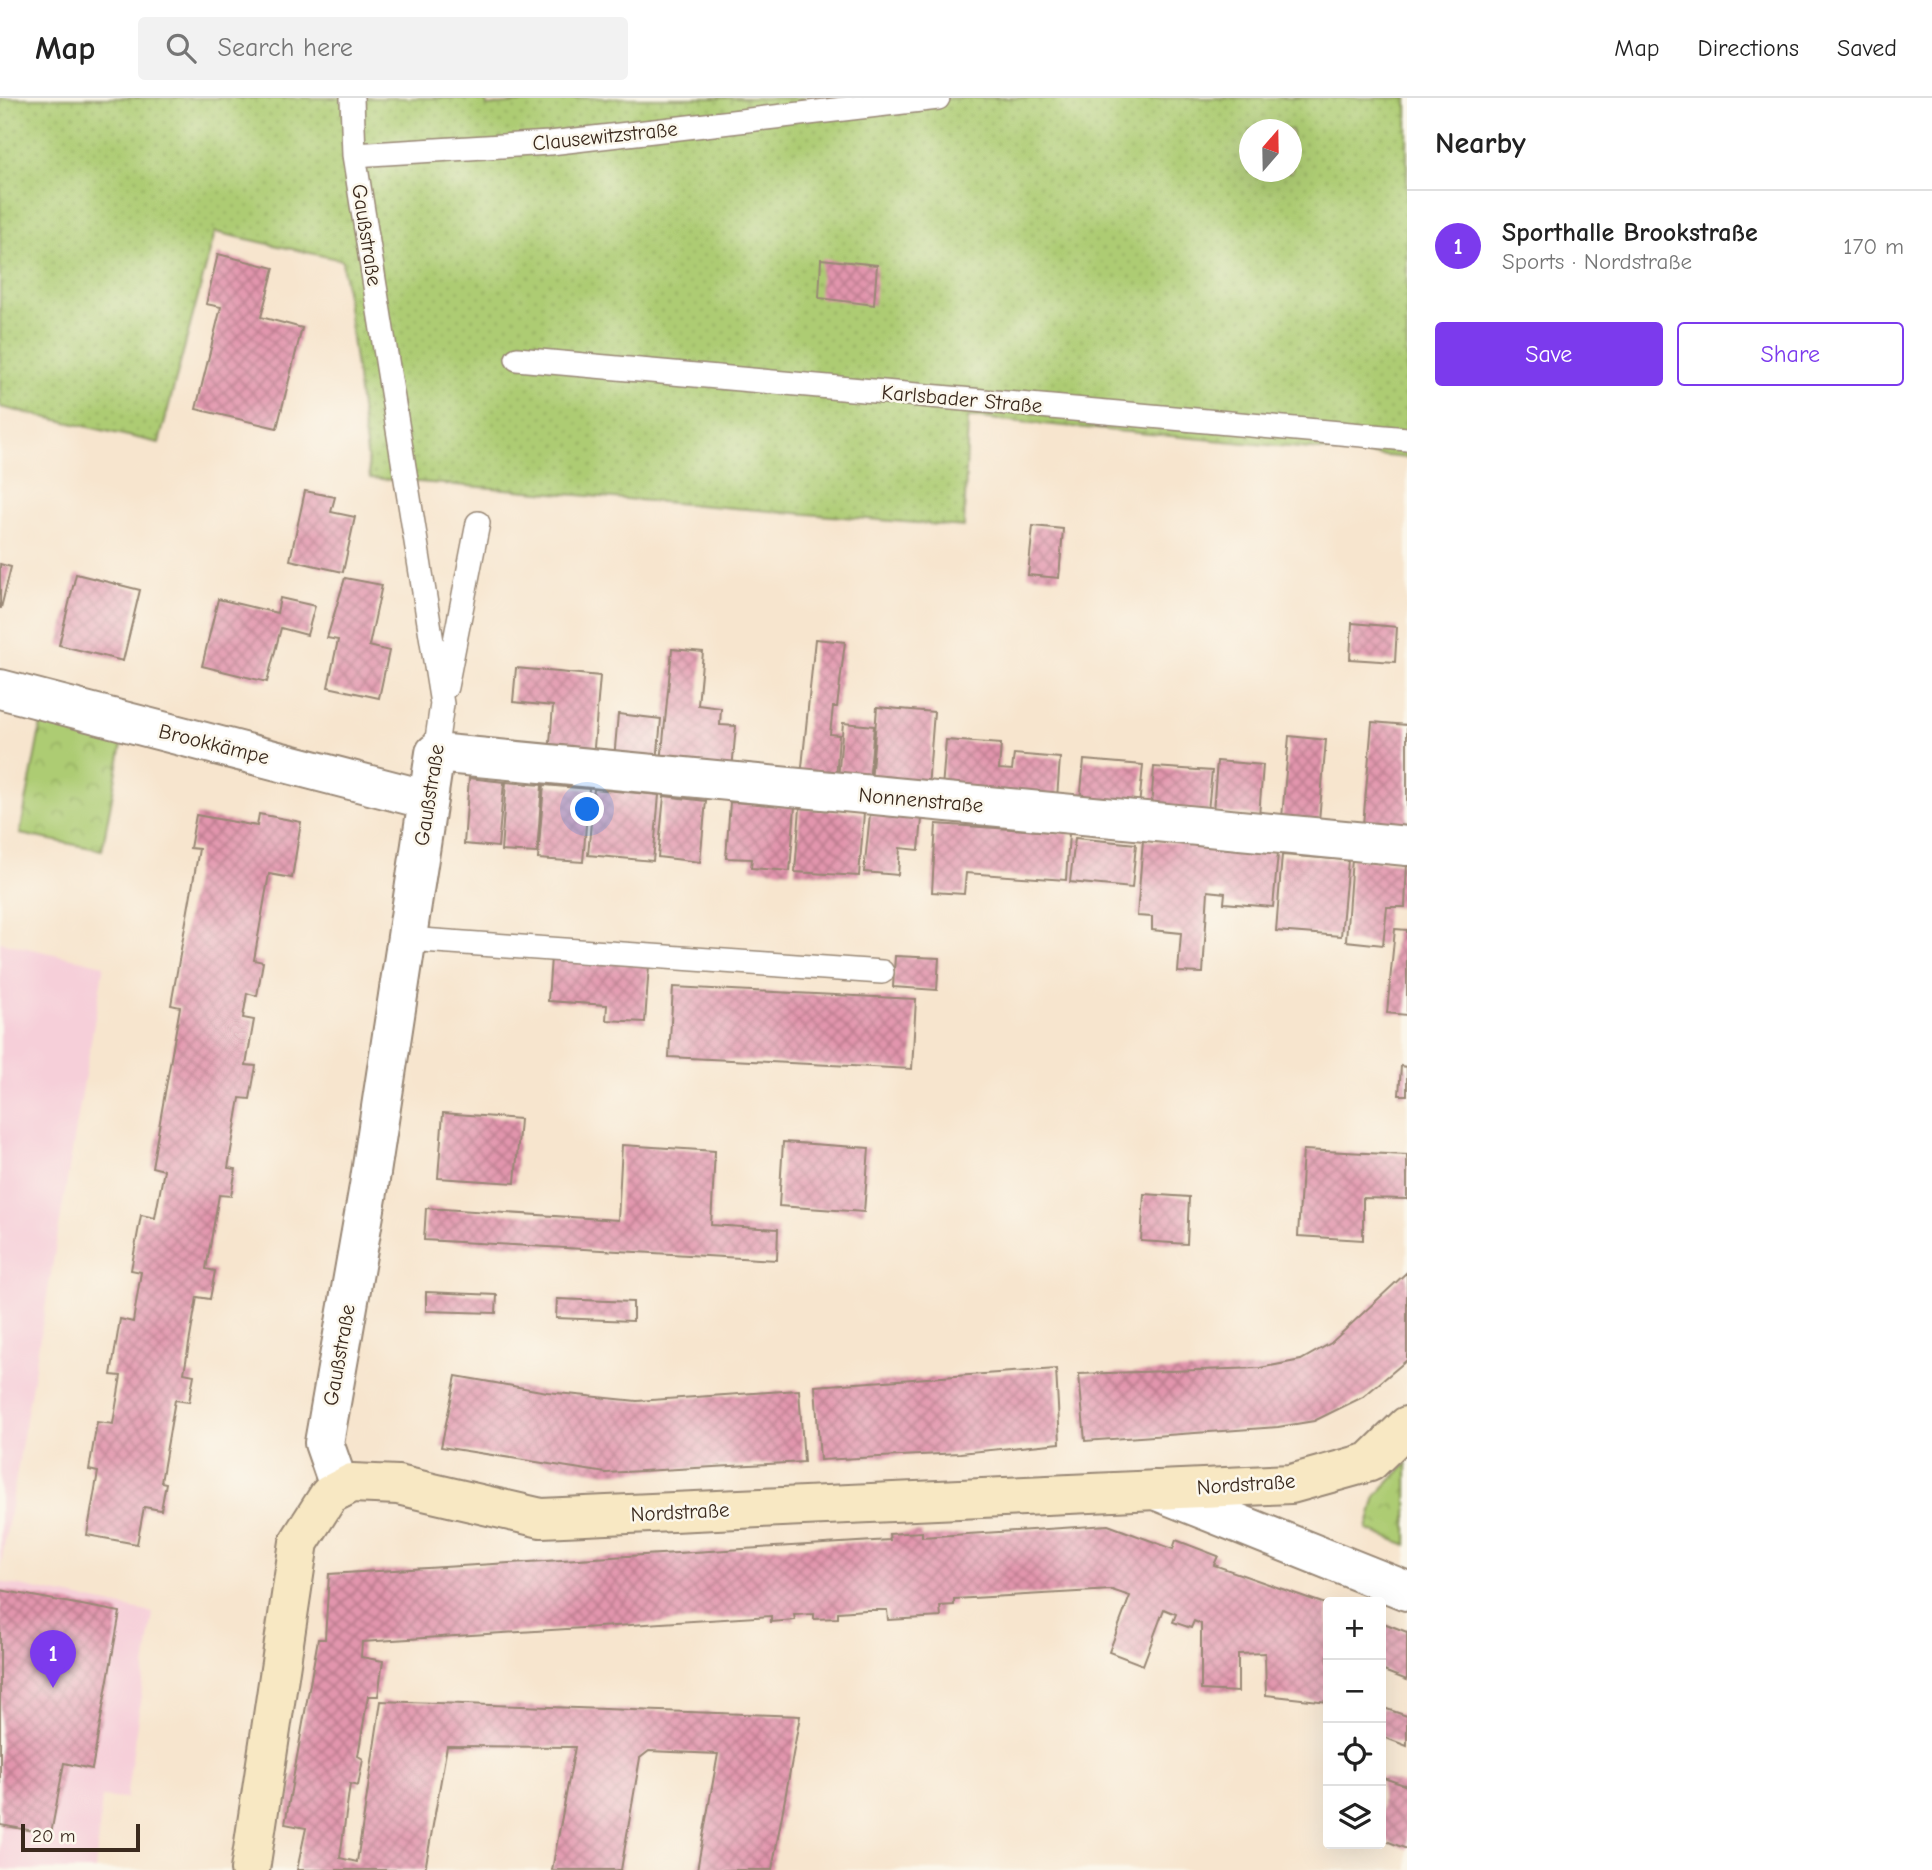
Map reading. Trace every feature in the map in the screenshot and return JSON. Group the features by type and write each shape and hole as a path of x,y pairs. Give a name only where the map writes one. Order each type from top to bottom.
{"street":[{"name":"Brookkämpe","path":"0,689 428,800"},
{"name":"Gaußstraße","path":"340,1489 324,1443 369,1186 435,753"},
{"name":"Nonnenstraße","path":"435,753 1407,846"},
{"name":"Nordstraße","path":"340,1489 352,1483 398,1485 541,1518 1291,1484 1370,1462 1407,1426"},
{"path":"250,1870 299,1542 320,1506 340,1489"},
{"path":"1155,1490 1407,1591"}],"lane":[{"name":"Gaußstraße","path":"352,98 354,155 442,704 435,753"},
{"name":"Clausewitzstraße","path":"354,155 550,143 939,98"},
{"name":"Karlsbader Straße","path":"517,359 1407,439"},
{"path":"442,704 478,523"},
{"path":"407,939 882,972"}],"shaded area":[{"path":"0,942 104,965 0,1570"},
{"path":"0,1582 153,1613 126,1799 102,1797 95,1870 0,1870"}],"green space":[{"path":"0,98 485,98 487,106 567,98 1407,98 1407,458 968,417 964,527 370,478 342,260 215,232 159,443 0,407"},
{"path":"41,724 123,739 102,850 20,834"},
{"path":"1407,1463 1407,1545 1367,1530 1376,1496"}],"building":[{"path":"218,254 274,268 261,317 302,328 277,428 196,409 221,307 206,304"},
{"path":"821,259 877,265 874,305 819,298"},
{"path":"305,491 335,497 331,512 355,517 343,572 290,560"},
{"path":"1033,526 1063,529 1059,578 1028,575"},
{"path":"0,564 11,567 1,608 0,608"},
{"path":"76,574 140,590 123,661 59,645"},
{"path":"345,578 382,585 369,646 389,651 379,698 328,687 338,640 327,638"},
{"path":"280,598 315,606 307,635 281,628 267,682 202,666 218,599 277,613"},
{"path":"1352,623 1397,627 1395,662 1350,659"},
{"path":"815,639 845,642 837,707 833,707 830,734 839,735 836,780 801,777"},
{"path":"672,649 703,652 698,705 721,708 720,725 736,726 732,770 661,763"},
{"path":"516,668 600,676 593,759 549,755 553,706 513,702"},
{"path":"877,707 934,712 928,788 871,783"},
{"path":"618,714 661,719 657,762 614,759"},
{"path":"1372,722 1407,725 1407,829 1363,825"},
{"path":"843,723 874,726 869,782 838,779"},
{"path":"1289,736 1326,740 1319,821 1282,818"},
{"path":"946,740 1001,744 999,769 1012,770 1014,754 1060,758 1057,798 942,788"},
{"path":"1084,760 1143,765 1139,807 1080,802"},
{"path":"1217,761 1263,765 1259,816 1213,812"},
{"path":"1154,767 1212,771 1208,811 1151,807"},
{"path":"469,778 504,782 498,847 464,844"},
{"path":"506,782 542,785 537,853 501,851"},
{"path":"544,785 589,789 583,862 538,859"},
{"path":"594,789 659,795 653,861 588,855"},
{"path":"664,796 706,801 700,862 658,857"},
{"path":"730,802 795,806 790,871 751,868 752,859 726,858"},
{"path":"800,808 864,813 859,876 795,872"},
{"path":"259,814 301,822 292,878 269,874 254,960 263,962 257,996 247,993 243,1018 254,1020 246,1065 256,1066 250,1099 240,1098 228,1168 236,1169 231,1196 219,1195 206,1269 215,1271 210,1299 197,1297 184,1373 194,1375 189,1402 175,1400 161,1482 166,1483 161,1510 144,1507 137,1544 87,1535 98,1472 89,1470 97,1422 113,1424 121,1376 111,1375 120,1319 133,1322 141,1272 131,1270 141,1215 155,1218 164,1170 152,1167 180,1007 171,1005 199,849 190,848 196,815 257,826"},
{"path":"870,814 922,819 919,850 900,848 898,875 864,872"},
{"path":"936,824 1069,833 1066,880 966,873 964,894 932,892"},
{"path":"1075,838 1136,844 1132,888 1070,882"},
{"path":"1143,840 1278,853 1273,907 1224,903 1225,893 1208,891 1203,973 1178,972 1181,933 1152,930 1152,917 1137,916"},
{"path":"1282,855 1348,860 1341,936 1276,931"},
{"path":"1352,858 1407,863 1405,907 1387,907 1383,945 1346,941"},
{"path":"1395,929 1407,930 1407,1015 1387,1013"},
{"path":"895,956 939,958 937,990 893,987"},
{"path":"551,957 649,965 645,1022 606,1020 607,1005 548,1001"},
{"path":"673,987 916,999 912,1069 669,1057"},
{"path":"1401,1066 1407,1067 1407,1095 1399,1095"},
{"path":"443,1113 520,1119 515,1183 438,1178"},
{"path":"783,1142 869,1148 864,1212 779,1206"},
{"path":"622,1145 715,1151 711,1225 778,1229 777,1260 424,1240 426,1208 618,1220"},
{"path":"1303,1150 1407,1155 1407,1199 1363,1198 1363,1240 1298,1236"},
{"path":"1144,1194 1189,1197 1187,1244 1141,1241"},
{"path":"1407,1272 1407,1360 1363,1397 1314,1421 1278,1427 1085,1441 1079,1374 1260,1368 1301,1360 1331,1343"},
{"path":"426,1292 497,1295 496,1313 426,1311"},
{"path":"557,1299 633,1302 633,1321 556,1318"},
{"path":"1056,1369 1060,1443 960,1453 820,1460 815,1386"},
{"path":"456,1376 547,1392 637,1401 799,1390 804,1462 606,1473 441,1447"},
{"path":"1108,1525 1173,1549 1176,1540 1218,1556 1214,1565 1323,1603 1323,1701 1266,1695 1265,1653 1238,1654 1238,1692 1201,1690 1201,1624 1194,1621 1191,1628 1173,1622 1176,1614 1164,1609 1143,1665 1109,1652 1130,1596 1112,1590 954,1599 954,1605 940,1606 941,1617 888,1620 887,1610 866,1610 838,1612 838,1618 814,1619 814,1614 794,1615 795,1620 771,1622 771,1616 362,1642 361,1657 383,1661 378,1696 368,1696 358,1756 363,1759 358,1786 350,1784 340,1858 357,1862 381,1701 800,1716 772,1870 697,1870 718,1754 649,1751 640,1758 621,1870 552,1870 575,1747 447,1746 425,1870 297,1870 306,1828 285,1824 318,1639 325,1639 329,1574 890,1540 889,1534 922,1532 922,1537"},
{"path":"0,1590 120,1612 92,1769 64,1763 51,1834 0,1825"},
{"path":"1386,1624 1407,1632 1407,1680 1386,1672"},
{"path":"1386,1709 1407,1716 1407,1746 1386,1738"},
{"path":"1386,1779 1407,1786 1407,1849 1386,1841"}],"place":[{"name":"Sporthalle Brookstraße","path":"53,1688"}]}
